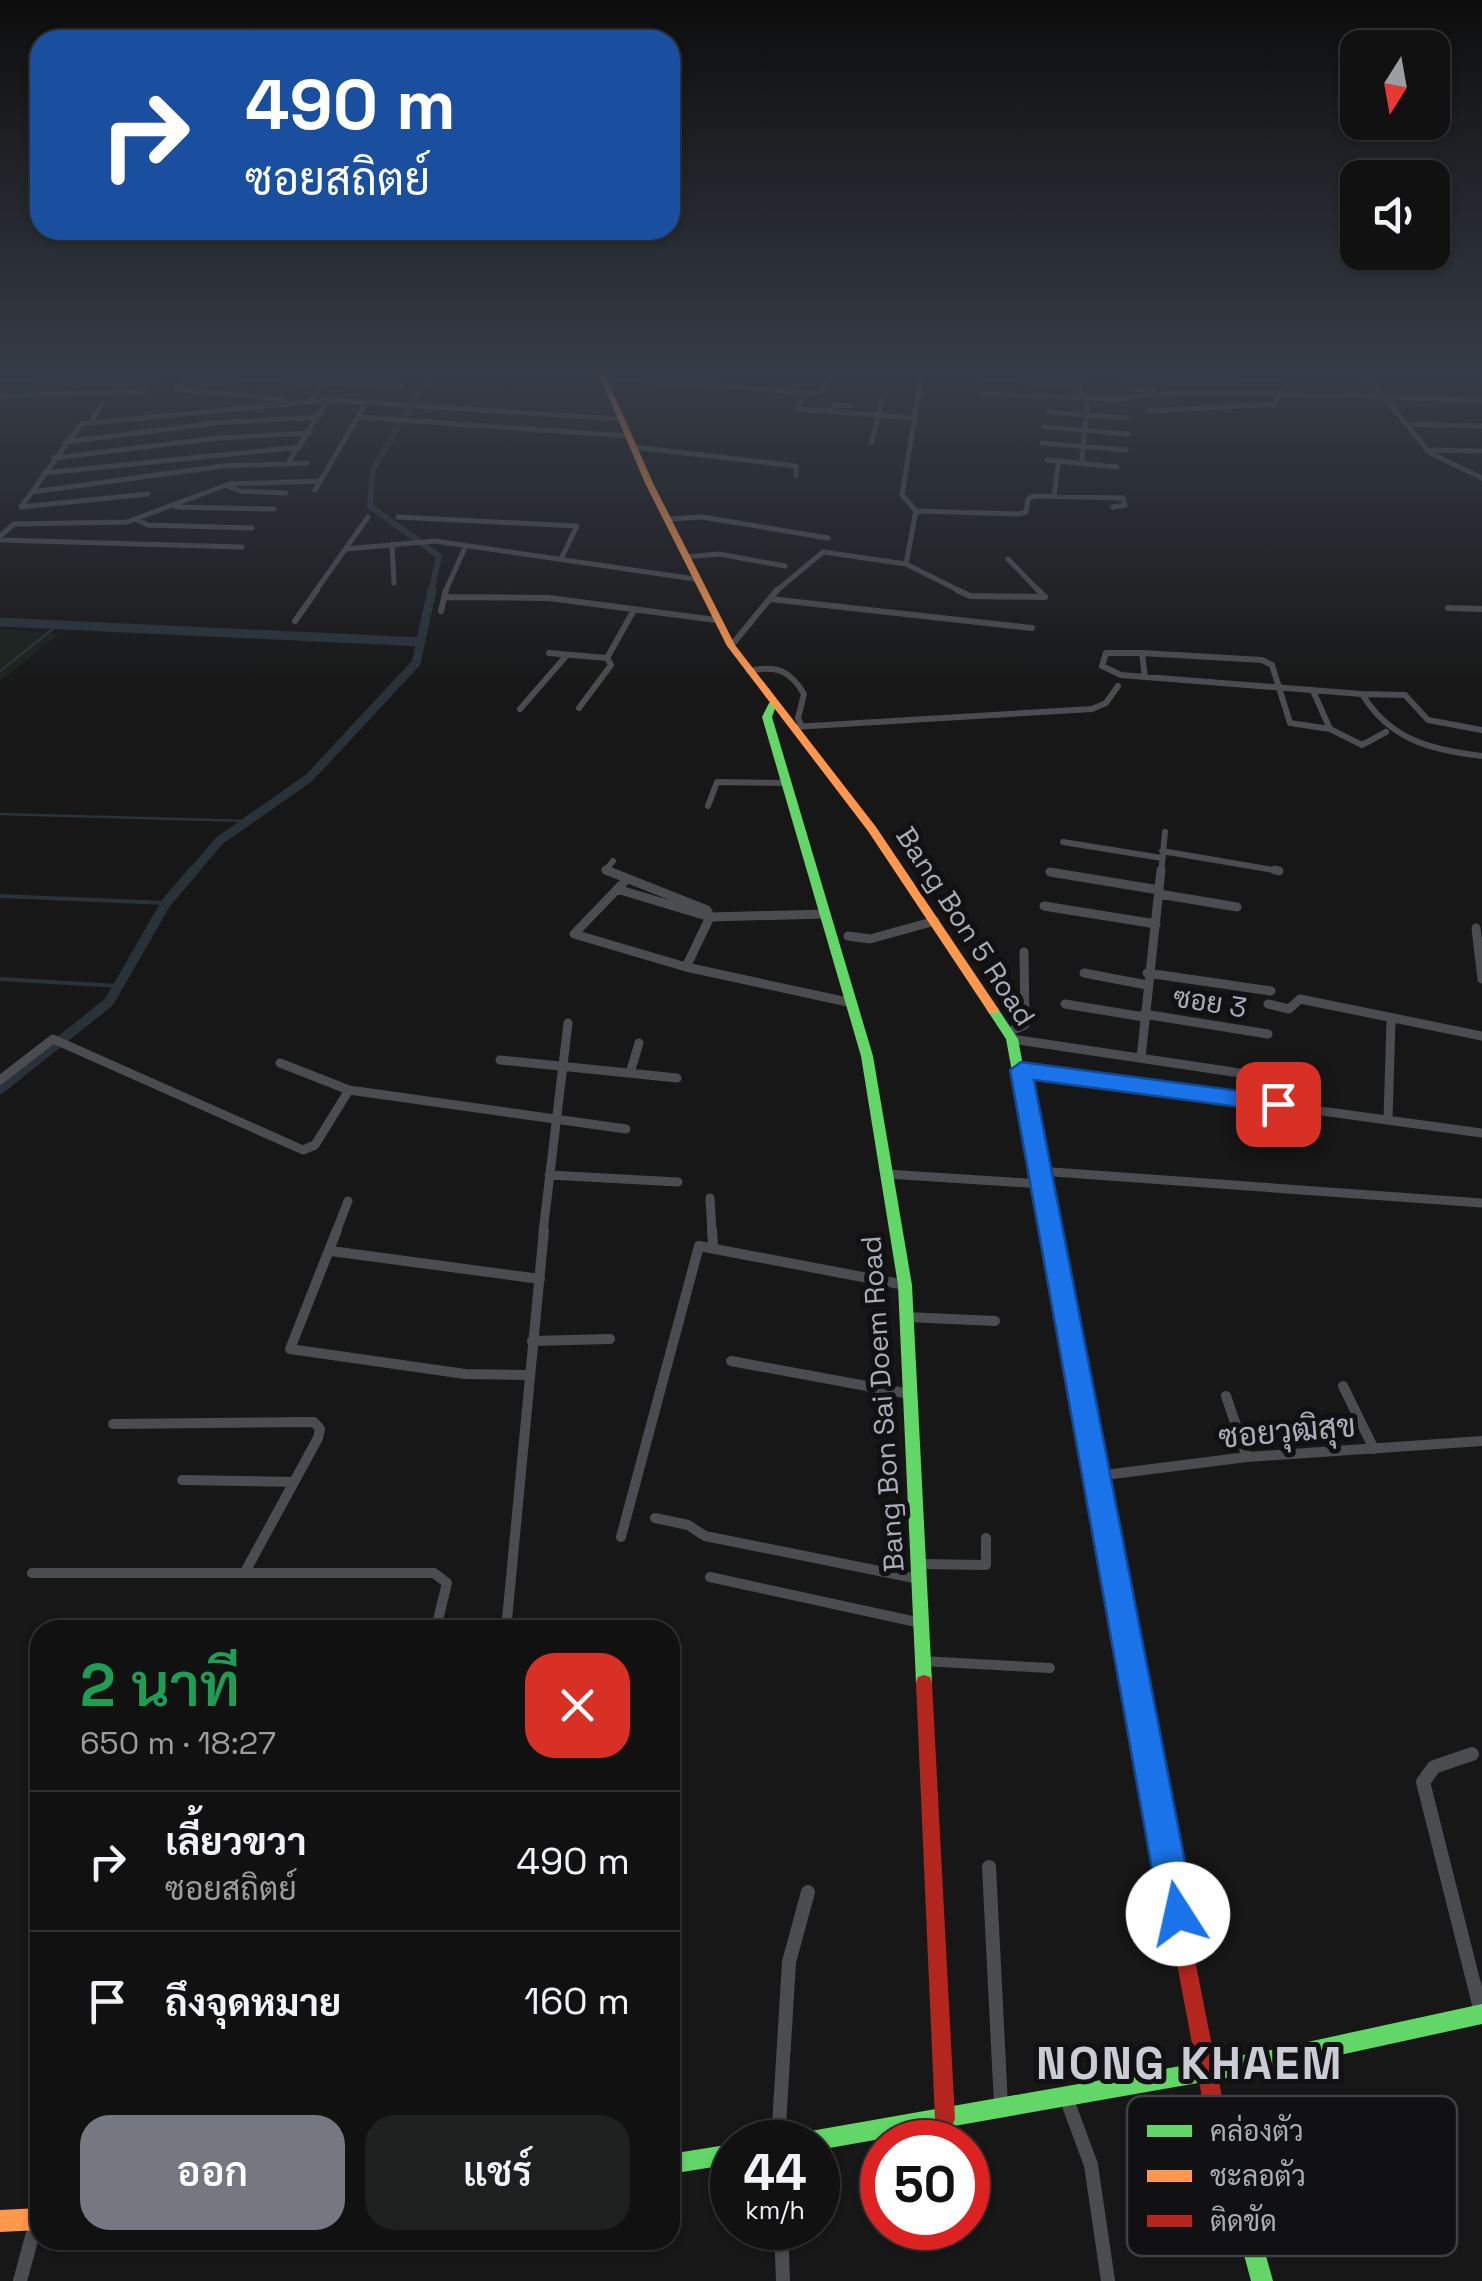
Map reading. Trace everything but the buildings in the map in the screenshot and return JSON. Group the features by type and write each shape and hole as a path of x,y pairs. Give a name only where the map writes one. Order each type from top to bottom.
{"main road":[{"name":"Bang Bon 5 Road","path":"649,478 727,639 872,829 1010,1036 1021,1070 1212,2096"},
{"name":"Bang Bon Sai Doem Road","path":"774,702 768,718 866,1056 904,1284 945,2119"},
{"path":"840,2136 1205,2070 1482,2014"},
{"path":"680,2162 710,2158"},
{"path":"0,2222 30,2220"},
{"name":"Bang Bon 5 Road","path":"1255,2256 1262,2281"}],"street":[{"path":"41,478 22,509 148,494"},
{"path":"31,492 132,478"},
{"path":"316,490 323,478"},
{"path":"905,478 902,495 916,513 906,564"},
{"path":"1054,496 1056,478"},
{"path":"0,538 14,524 137,520 225,484 321,482"},
{"path":"225,484 240,491 286,493"},
{"path":"916,513 1018,514 1026,512 1030,497 1123,498 1125,505 1113,507"},
{"path":"174,507 274,509"},
{"path":"295,621 368,517"},
{"path":"398,517 577,526 562,557"},
{"path":"668,519 702,518 828,538"},
{"path":"137,520 148,526 252,528"},
{"path":"0,538 242,546"},
{"path":"346,548 434,541 696,578"},
{"path":"392,544 394,583"},
{"path":"442,611 449,577 464,550"},
{"path":"727,639 823,552 906,564 970,596 1045,597 1008,559"},
{"path":"685,557 714,553 785,566"},
{"path":"446,597 549,598 716,620"},
{"path":"770,599 1032,628"},
{"path":"1448,608 1482,609"},
{"path":"607,658 634,610"},
{"path":"550,653 607,658"},
{"path":"749,671 776,666 794,674 804,694 797,727 1092,709 1114,695 1114,684 1100,660 1106,653 1262,660 1272,665 1290,722 1330,729 1362,745 1386,732"},
{"path":"1142,653 1145,677"},
{"path":"520,708 566,655"},
{"path":"579,708 611,665 607,658"},
{"path":"1107,670 1122,675 1280,686 1314,693 1405,695 1428,720 1482,730"},
{"path":"1114,684 1122,675"},
{"path":"1314,693 1330,729"},
{"path":"1362,694 1386,732 1452,752 1482,756"},
{"path":"708,806 717,782 787,783"},
{"path":"1141,1058 1146,984 1166,832"},
{"path":"1064,842 1279,871"},
{"path":"612,861 605,871 702,906 710,917"},
{"path":"1050,872 1237,908"},
{"path":"627,879 574,934 686,967 852,1003"},
{"path":"617,889 710,917 826,914"},
{"path":"1044,906 1156,924"},
{"path":"686,967 710,917"},
{"path":"848,936 870,938 935,922"},
{"path":"1476,928 1482,980"},
{"path":"1010,1036 1025,1025 1024,952"},
{"path":"1148,972 1271,992"},
{"path":"1084,973 1146,984"},
{"path":"1268,1004 1289,1009 1300,999 1482,1036"},
{"name":"ซอย 3","path":"1065,1004 1268,1034"},
{"path":"1388,1118 1391,1020"},
{"path":"507,1620 554,1120 568,1023"},
{"path":"1010,1036 1260,1076"},
{"path":"0,1080 57,1041 303,1150 315,1144 349,1090"},
{"path":"630,1073 639,1042"},
{"path":"500,1060 678,1078"},
{"path":"280,1064 349,1090 626,1129"},
{"path":"1021,1070 1482,1133"},
{"path":"887,1174 1041,1177 1482,1203"},
{"path":"549,1175 678,1182"},
{"path":"710,1198 713,1245"},
{"path":"348,1201 290,1349 464,1374 528,1375"},
{"path":"622,1537 696,1250 704,1244 713,1245 904,1284"},
{"path":"331,1251 540,1279"},
{"path":"906,1317 995,1321"},
{"path":"532,1341 610,1338"},
{"path":"731,1361 910,1394"},
{"path":"1343,1386 1374,1449"},
{"path":"1226,1396 1247,1457"},
{"path":"114,1424 314,1422 320,1429 318,1438 244,1572"},
{"name":"ซอยวุฒิสุข","path":"1097,1476 1247,1457 1482,1441"},
{"path":"182,1480 294,1482"},
{"path":"654,1518 688,1525 705,1536 919,1579"},
{"path":"918,1564 986,1565 986,1538"},
{"path":"32,1573 434,1574 446,1583 438,1620"},
{"path":"710,1577 921,1623"},
{"path":"922,1661 1050,1668"},
{"path":"1472,1754 1434,1767 1423,1782 1482,2014"},
{"path":"990,1868 1002,2108"},
{"path":"779,2120 789,1962 808,1892"},
{"path":"1065,2096 1087,2149 1108,2281"},
{"path":"20,2281 30,2247"},
{"path":"782,2250 783,2281"}],"shaded area":[{"path":"0,628 59,634 0,681"}],"waterway":[{"path":"372,478 370,506 439,556 431,592"},
{"path":"421,642 432,590"},
{"path":"0,622 421,642"},
{"path":"0,671 59,624"},
{"path":"192,873 219,841 309,778 416,663 421,642"},
{"path":"0,814 248,821"},
{"path":"0,1089 109,1002 166,903 194,870"},
{"path":"0,896 166,903"},
{"path":"0,979 119,986"}],"traffic: fast":[{"path":"773,703 767,717 867,1056 905,1285 924,1683"},
{"path":"993,1010 1012,1039 1131,1675"},
{"path":"840,2136 1266,2061 1482,2014"},
{"path":"680,2162 710,2158"},
{"path":"1255,2256 1262,2281"}],"traffic: slow":[{"path":"647,478 731,646 872,829 993,1010"},
{"path":"0,2221 30,2220"}],"traffic: jam":[{"path":"1131,1675 1212,2096"},
{"path":"924,1683 945,2119"}],"district":[{"name":"NONG KHAEM","path":"1190,2063"}],"route":[{"path":"1178,1914 1021,1070 1278,1104"}]}
